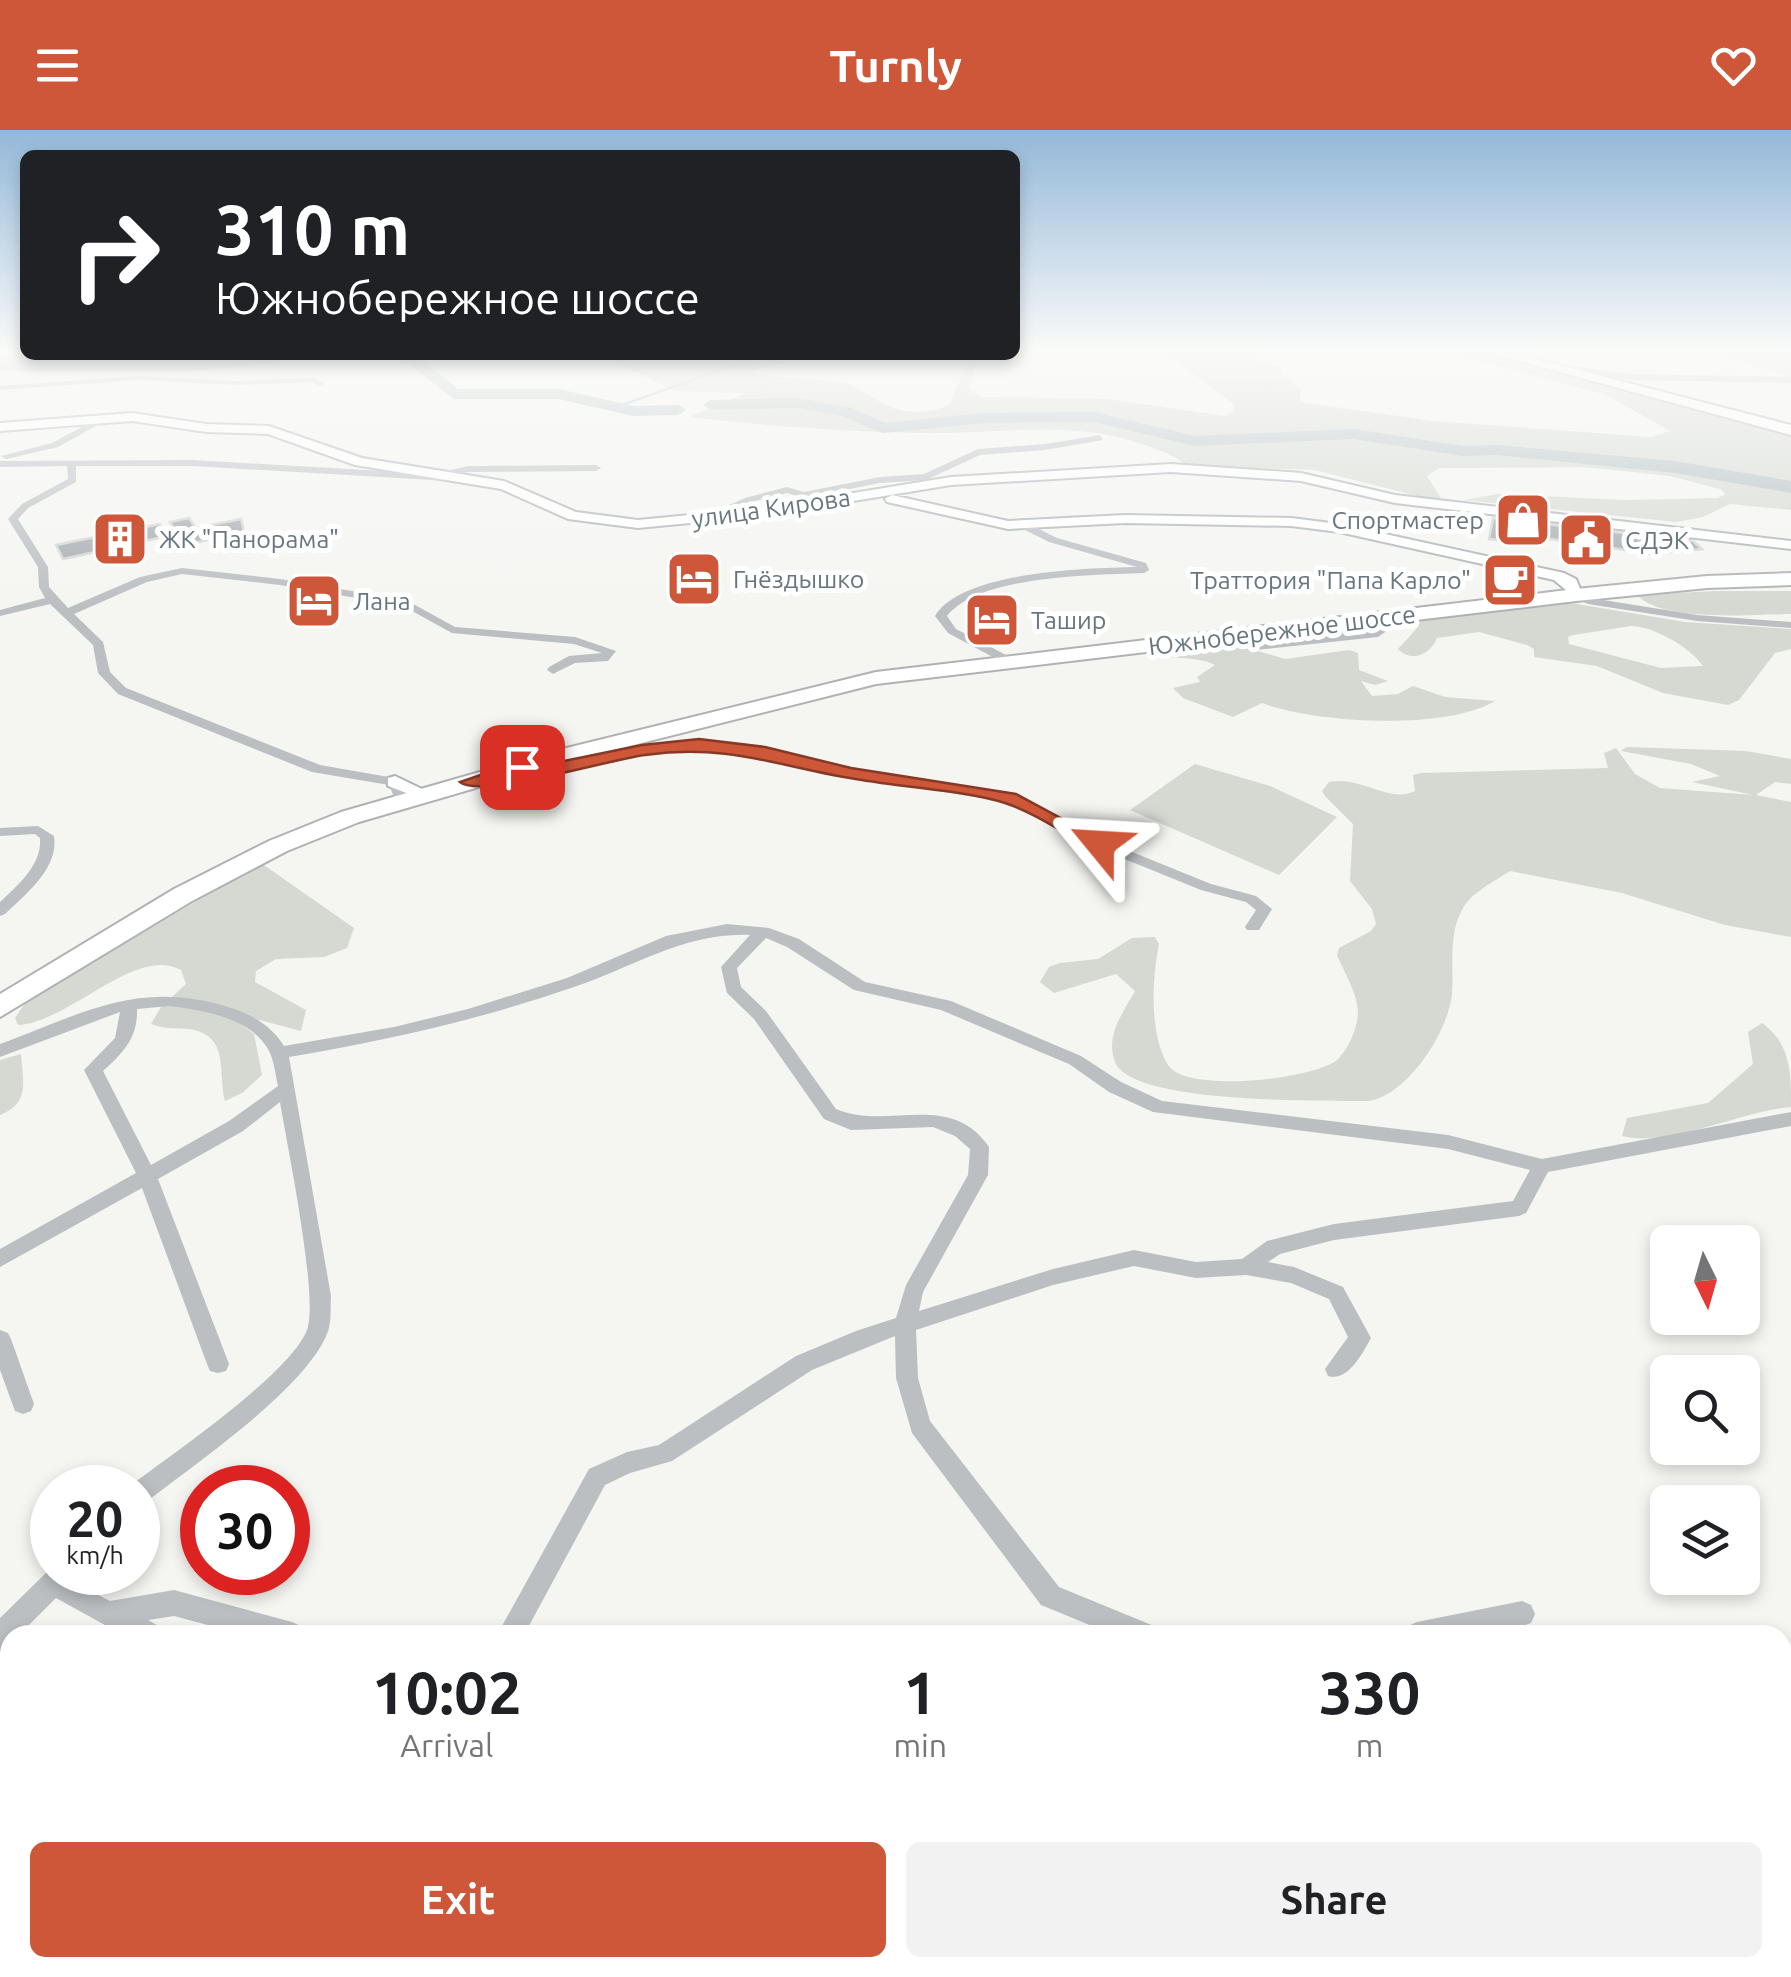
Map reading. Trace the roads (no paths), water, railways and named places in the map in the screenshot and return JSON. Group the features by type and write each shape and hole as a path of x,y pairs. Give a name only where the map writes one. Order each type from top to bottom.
{"highway":[{"name":"Южнобережное шоссе","path":"0,998 197,879 399,787 870,674 1258,629 1791,578"},
{"name":"Южнобережное шоссе","path":"0,1007 183,895 278,846 350,816 876,678 1707,582 1791,578"}],"main road":[{"path":"286,436 345,458 445,476"},
{"name":"улица Кирова","path":"445,476 501,487 587,521 592,531 606,532 638,524 940,485 1120,469 1302,477 1407,500 1791,545"},
{"path":"857,496 924,504 1025,526 1125,519 1323,526 1559,576 1570,582 1579,596"}],"street":[{"path":"0,461 55,445 71,436"},
{"path":"723,516 748,500 787,490 804,496 867,482 926,476 978,452 1045,448 1100,438"},
{"path":"0,461 192,463 445,476 468,469 596,468"},
{"path":"71,464 73,480 17,510 12,519 43,567 44,587 52,600 99,644 104,673 122,691 316,770 399,787"},
{"path":"924,504 901,495 940,485"},
{"path":"1002,658 952,630 941,616 944,609 989,586 1064,572 1144,570 1142,565 1053,540 1025,526"},
{"path":"69,612 144,579 182,571 406,603 452,630 575,641 610,651 604,658 573,659 553,670"},
{"path":"1579,596 1698,618 1791,625"},
{"path":"0,613 52,600"},
{"path":"468,782 494,781 642,750 699,744 765,752 851,773 1010,798 1100,844 1206,887 1251,898 1264,909 1253,927"},
{"path":"0,832 38,830 48,836 50,843 40,864 0,910"},
{"path":"281,1052 394,1033 471,1014 573,982 672,940 728,929 763,932 793,943 860,986 944,1005 1006,1030 1075,1060 1115,1087 1158,1106 1448,1142 1542,1166 1791,1118"},
{"path":"763,932 728,967 733,990 760,1015 830,1114 851,1123 934,1120 962,1130 980,1147 978,1175 913,1291 905,1326 907,1378 920,1426 1050,1596 1121,1625"},
{"path":"0,1051 66,1023 128,1004 170,997 225,1011 262,1028 281,1052 321,1296 318,1331 300,1360 252,1406 160,1477"},
{"path":"128,1004 131,1029 94,1070 146,1174 218,1364"},
{"path":"0,1259 236,1126 287,1088"},
{"path":"1246,1267 1274,1246 1334,1232 1519,1208 1542,1166"},
{"path":"516,1625 597,1477 627,1463 664,1454 804,1363 864,1337 1110,1261 1134,1258 1196,1270 1246,1267 1294,1275 1336,1294 1360,1338 1336,1369"},
{"path":"0,1339 23,1404"},
{"path":"10,1625 40,1595"},
{"path":"72,1595 130,1625"},
{"path":"109,1614 174,1602 256,1625"},
{"path":"1467,1625 1522,1614"}],"waterway":[{"path":"1175,436 1195,441 1304,436"},
{"path":"1368,436 1463,451 1497,450 1675,467 1791,487"}],"place":[{"name":"Спортмастер","path":"1523,520"},
{"name":"ЖК \"Панорама\"","path":"120,539"},
{"name":"СДЭК","path":"1586,540"},
{"name":"Гнёздышко","path":"694,579"},
{"name":"Траттория \"Папа Карло\"","path":"1510,580"},
{"name":"Лана","path":"314,601"},
{"name":"Ташир","path":"992,620"}]}
